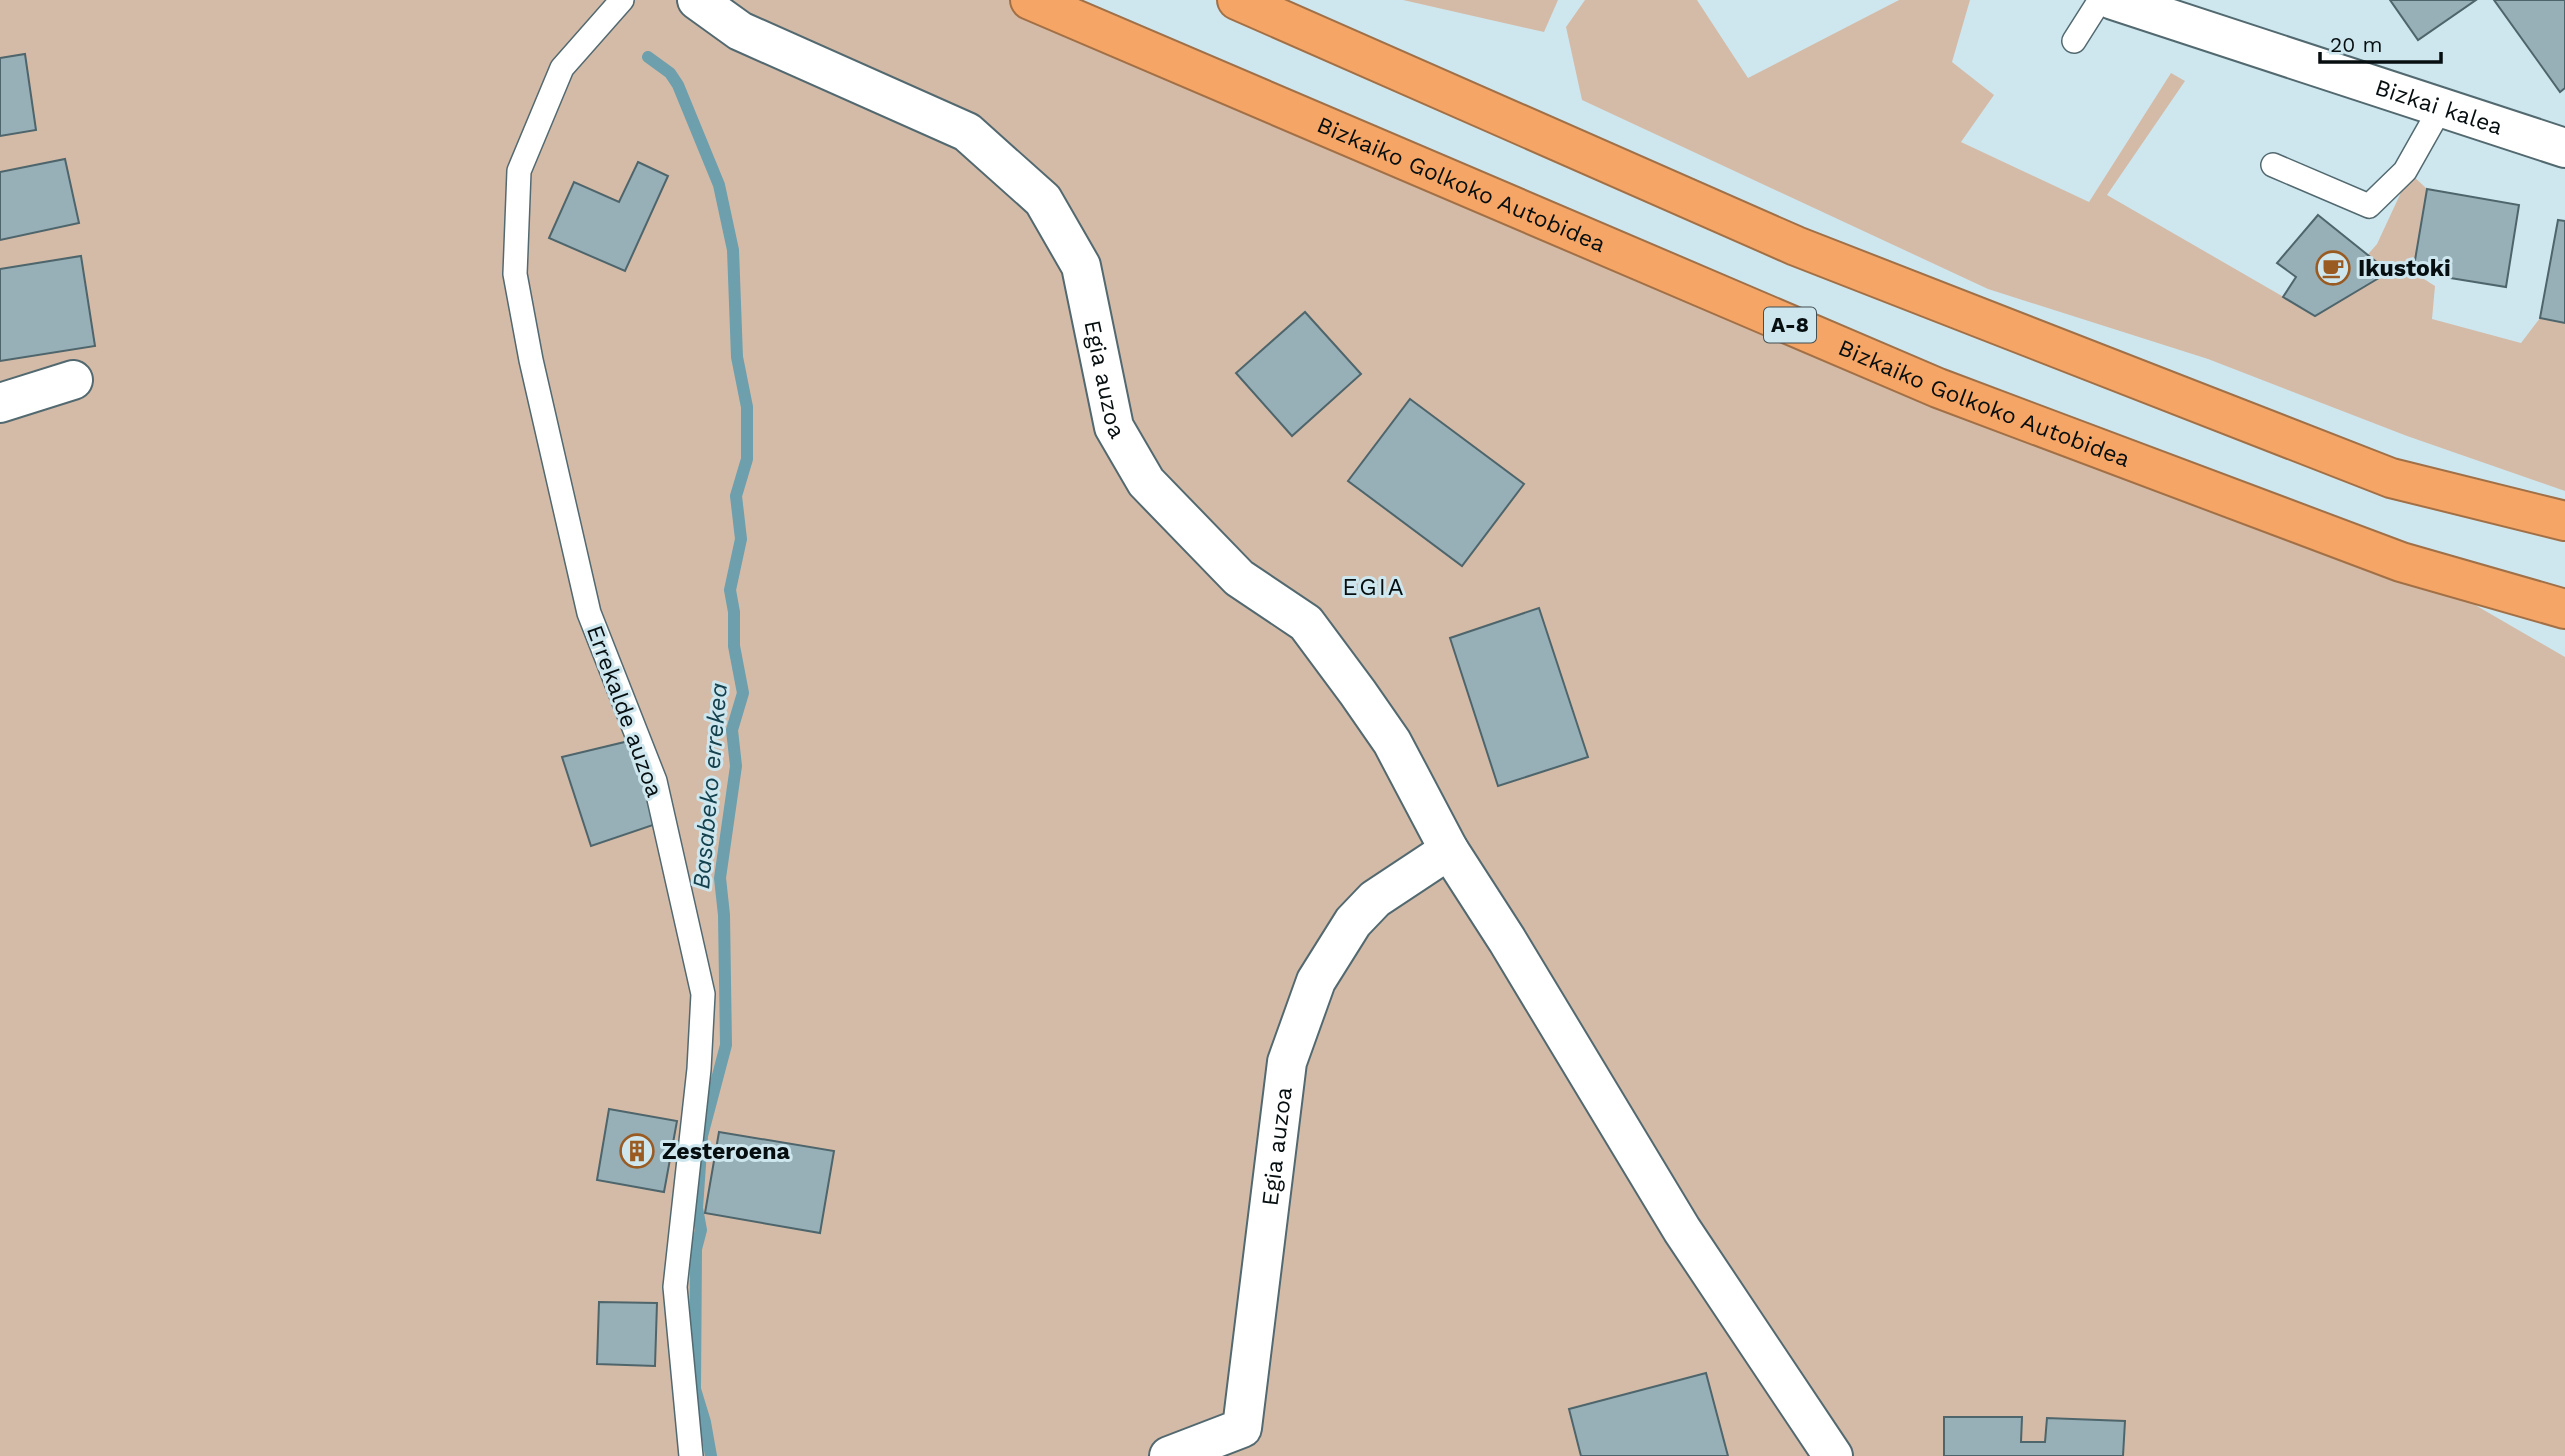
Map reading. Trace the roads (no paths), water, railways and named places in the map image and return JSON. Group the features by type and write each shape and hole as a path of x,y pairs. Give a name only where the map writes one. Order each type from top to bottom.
{"highway":[{"name":"Bizkaiko Golkoko Autobidea","path":"1031,0 1938,388 2401,562 2565,609"},
{"path":"1237,0 1796,246 2391,478 2565,521"}],"street":[{"name":"Egia auzoa","path":"697,0 740,31 967,132 1044,200 1081,267 1114,427 1146,482 1239,578 1306,623 1392,742 1449,850 1507,940 1682,1230 1833,1456"},
{"name":"Bizkai kalea","path":"2113,0 2565,148"},
{"path":"0,402 74,380"},
{"name":"Egia auzoa","path":"1169,1456 1242,1428 1287,1062 1316,981 1353,922 1375,899 1449,850"}],"lane":[{"name":"Errekalde auzoa","path":"622,0 562,68 519,171 514,274 589,613 655,781 703,994 699,1069 675,1287 691,1456"},
{"path":"2074,41 2100,0"},
{"path":"2273,165 2369,206 2405,171 2440,109"}],"waterway":[{"name":"Basabeko errekea","path":"648,57 670,73 678,85 719,185 733,250 737,357 747,407 747,459 736,496 741,539 730,590 734,612 734,646 743,693 732,730 736,766 720,878 724,915 726,1045 702,1136 697,1208 701,1230 696,1249 695,1389 711,1456"}],"place":[{"name":"Ikustoki","path":"2333,268"},
{"name":"Zesteroena","path":"637,1151"}],"district":[{"name":"EGIA","path":"1374,587"}]}
